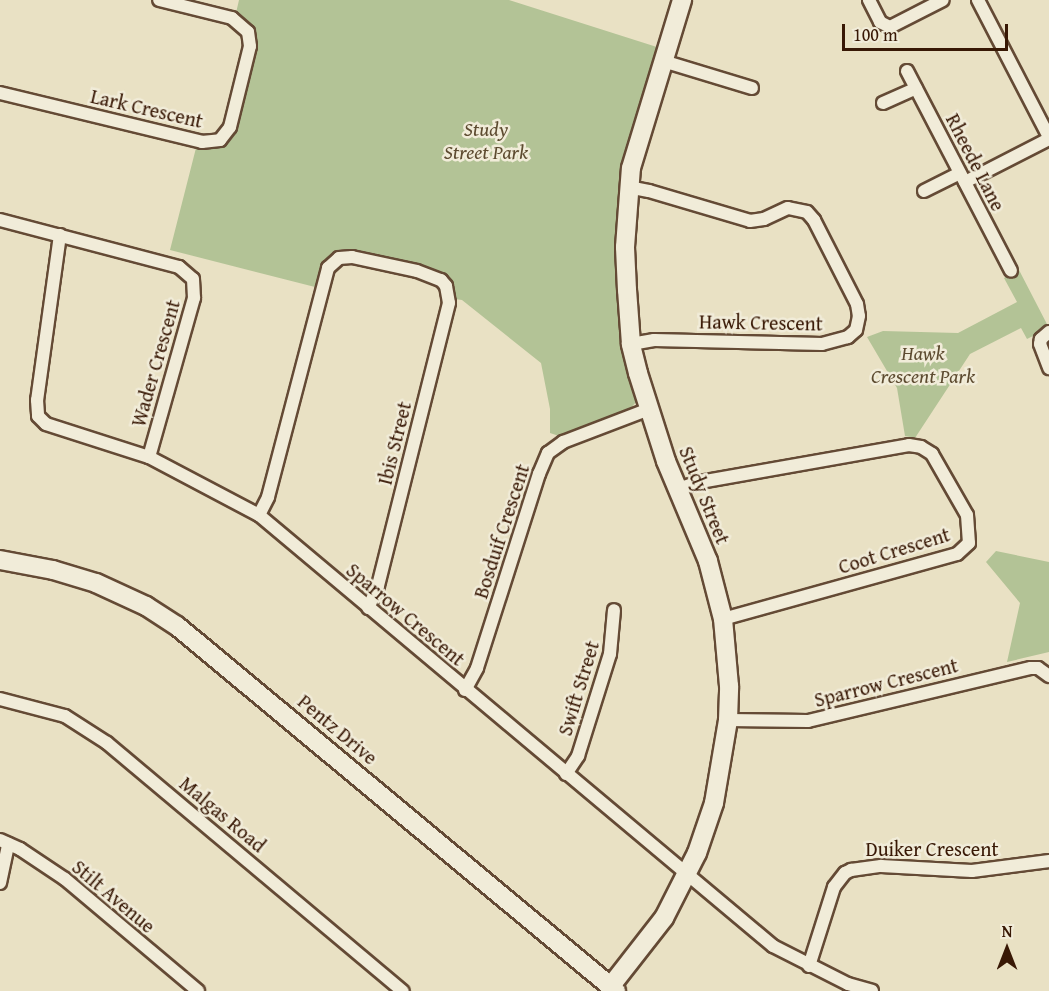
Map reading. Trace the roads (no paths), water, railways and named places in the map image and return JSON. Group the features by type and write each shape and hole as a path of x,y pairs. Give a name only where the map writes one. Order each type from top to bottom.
{"street":[{"name":"Lark Crescent","path":"0,93 202,142 220,140 226,133 233,116 250,46 248,32 232,18 159,0"},
{"name":"Study Street","path":"611,990 664,918 687,875 714,803 728,720 729,686 723,619 708,561 677,489 649,409 631,344 625,268 628,188 639,138 682,0"},
{"path":"869,0 880,22 890,27 943,0"},
{"path":"924,191 963,178 1049,138 978,0"},
{"path":"663,61 752,88"},
{"name":"Rheede Lane","path":"907,70 1011,271"},
{"path":"883,104 916,88"},
{"name":"Hawk Crescent","path":"628,188 649,191 750,220 764,219 788,208 807,212 814,220 857,304 859,316 856,330 848,337 822,344 654,340 631,344"},
{"path":"0,220 60,235"},
{"name":"Wader Crescent","path":"60,235 172,265 183,269 193,279 194,298 149,457"},
{"name":"Sparrow Crescent","path":"60,235 37,400 38,416 46,424 96,438 149,457 259,515 772,946 848,984 872,991"},
{"name":"Ibis Street","path":"259,515 268,497 328,268 344,257 435,276 446,286 449,303 378,586 368,608"},
{"path":"1049,332 1041,339 1040,344 1049,368"},
{"name":"Bosduif Crescent","path":"465,690 477,668 539,474 548,453 563,442 649,409"},
{"name":"Coot Crescent","path":"677,489 700,482 909,445 921,447 932,454 967,515 969,543 957,554 723,619"},
{"name":"Pentz Drive","path":"0,560 53,570 96,583 146,606 177,626 611,990"},
{"name":"Swift Street","path":"566,774 578,756 610,654 615,610"},
{"name":"Sparrow Crescent","path":"728,720 808,721 1031,668 1038,668 1049,676"},
{"name":"Malgas Road","path":"0,699 64,716 107,743 403,991"},
{"path":"0,884 4,842"},
{"name":"Stilt Avenue","path":"4,842 64,879 198,991"},
{"name":"Duiker Crescent","path":"809,966 834,887 845,873 851,870 882,866 972,871 1049,861"}],"park label":[{"name":"Study Street Park","path":"486,140"},
{"name":"Hawk Crescent Park","path":"923,364"}]}
